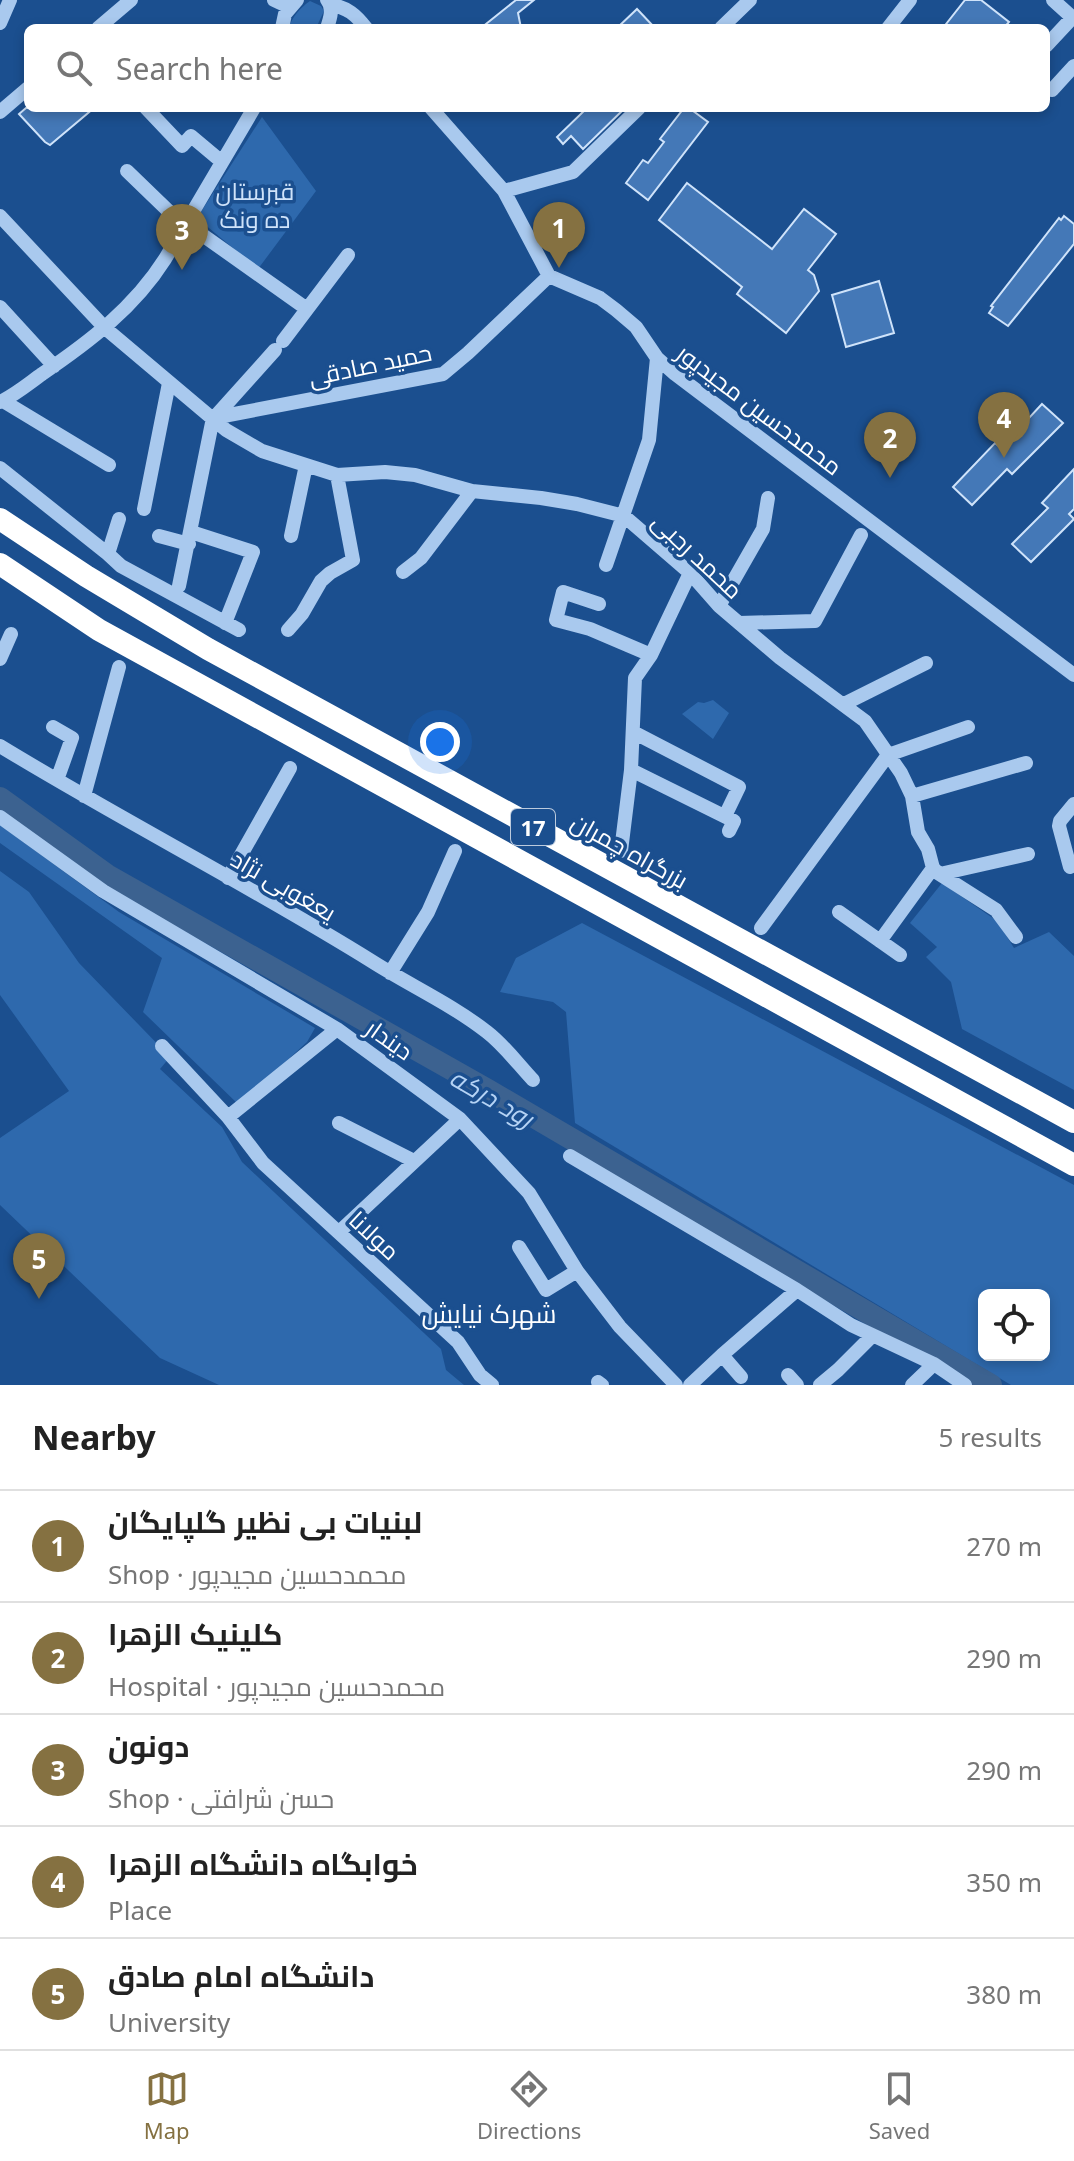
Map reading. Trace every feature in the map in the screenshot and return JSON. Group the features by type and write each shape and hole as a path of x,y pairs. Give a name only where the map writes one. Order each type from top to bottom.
{"highway":[{"name":"بزرگراه چمران","path":"0,519 86,576 208,649 1074,1122"},
{"name":"17","path":"0,564 99,630 1074,1165"}],"street":[{"path":"0,23 10,0"},
{"path":"103,24 131,0"},
{"path":"274,0 293,4 285,14 283,24"},
{"path":"725,24 750,0"},
{"path":"891,24 910,0"},
{"path":"1050,42 1073,18 1053,0"},
{"path":"328,24 331,14 329,3"},
{"path":"329,3 348,10 363,24"},
{"path":"1052,90 1074,66"},
{"path":"0,112 24,91"},
{"path":"150,112 182,146 191,136 222,162"},
{"path":"109,465 2,402 105,328 133,302 154,277 186,226 252,112"},
{"path":"435,112 504,191 549,276"},
{"path":"504,191 573,172 635,112"},
{"path":"127,171 186,226 307,309"},
{"name":"محمد رجبی","path":"0,216 105,328 226,430 262,451 337,475 385,472 415,475 472,491 541,498 624,516 690,573 719,606 780,658 865,721 901,773 912,796 918,832 936,871"},
{"path":"179,586 213,418 279,346 348,255"},
{"name":"محمدحسین مجیدپور","path":"549,276 600,298 616,310 636,327 657,358 1074,675"},
{"name":"حمید صادقی","path":"213,418 443,374 549,276"},
{"path":"0,307 54,366"},
{"path":"606,565 649,440 657,358"},
{"path":"144,509 169,383"},
{"path":"291,536 306,465"},
{"path":"0,468 121,566 239,630"},
{"path":"288,630 302,614 321,581 353,560 337,475"},
{"path":"403,572 421,558 472,491"},
{"path":"719,606 763,529 768,498"},
{"path":"108,554 119,519"},
{"path":"739,623 815,621 861,535"},
{"path":"159,536 190,538 253,552 225,623"},
{"path":"621,851 631,770 635,678 651,655 690,573"},
{"path":"599,604 563,592 556,620 590,629 651,655"},
{"path":"0,659 11,634"},
{"path":"844,704 926,663"},
{"path":"84,796 119,667"},
{"path":"53,727 72,738 57,780"},
{"path":"761,928 888,755 968,727"},
{"path":"633,732 739,787 725,816"},
{"name":"یعغوبی نژاد","path":"0,746 445,1003 489,1033 533,1080"},
{"path":"912,796 1026,763"},
{"path":"228,878 290,768"},
{"path":"631,770 734,821 729,831"},
{"path":"1070,867 1059,826 1074,804"},
{"name":"دیندار","path":"0,817 103,891 337,1029 460,1119 529,1193 577,1271 620,1327 676,1385"},
{"path":"390,973 428,912 455,851"},
{"path":"880,941 936,871 1028,854"},
{"path":"936,871 996,910 1016,937"},
{"path":"839,912 900,955"},
{"path":"228,1117 337,1029"},
{"name":"مولانا","path":"162,1046 228,1117 263,1163 458,1342 480,1375 492,1385"},
{"path":"339,1232 460,1119"},
{"path":"339,1123 414,1161"},
{"path":"570,1156 851,1325 934,1364 965,1385"},
{"path":"519,1247 546,1290 577,1271"},
{"path":"690,1385 797,1290"},
{"path":"820,1385 872,1336"},
{"path":"722,1355 741,1377"},
{"path":"912,1385 934,1364"}],"green space":[{"path":"310,1 324,11 318,24 290,24"},
{"name":"قبرستان ده ونک","path":"262,117 316,191 258,269 197,218"},
{"path":"713,700 729,713 713,739 682,714 698,702"},
{"path":"0,825 119,912 315,1028 307,1042 239,1105 143,1012 162,958 0,843"},
{"path":"0,871 29,892 79,963 170,1057 160,1069 222,1127 242,1162 441,1349 446,1370 464,1385 219,1385 160,1358 0,1205 0,1138 69,1091 0,995"},
{"path":"942,883 997,921 1014,948 1049,932 1074,956 1074,1090 962,1029 951,982 926,957 937,947 910,923"},
{"path":"582,923 1074,1185 1074,1385 1011,1385 575,1123 566,1012 553,1002 500,992 516,958"}],"building":[{"path":"516,0 534,0 518,13 520,24 486,24"},
{"path":"965,0 981,0 1009,22 1007,24 946,24"},
{"path":"637,9 651,24 621,24"},
{"path":"24,110 89,112 50,145 19,114"},
{"path":"583,112 621,112 583,149 571,136 563,144 557,137"},
{"path":"681,112 694,112 708,122 648,200 626,183 643,160 648,163 664,142 660,139"},
{"path":"687,183 772,249 804,209 836,234 808,270 814,275 819,291 786,333 737,294 742,287 659,220"},
{"path":"1064,216 1074,224 1074,244 1008,326 989,313 991,306 1059,218 1061,220"},
{"path":"879,281 894,333 846,347 832,295"},
{"path":"1042,404 1063,423 1012,474 1007,469 972,505 953,487 995,443 1001,448"},
{"path":"1074,469 1074,509 1069,514 1074,519 1031,562 1012,544 1048,508 1042,503"}],"waterway":[{"name":"رود درکه","path":"0,798 107,875 488,1090 991,1385"}],"place":[{"name":"لبنیات بی نظیر گلپایگان","path":"559,268"},
{"name":"دونون","path":"182,270"},
{"name":"خوابگاه دانشگاه الزهرا","path":"1004,458"},
{"name":"کلینیک الزهرا","path":"890,478"},
{"name":"دانشگاه امام صادق","path":"39,1299"}],"district":[{"name":"شهرک نیایش","path":"489,1313"}]}
